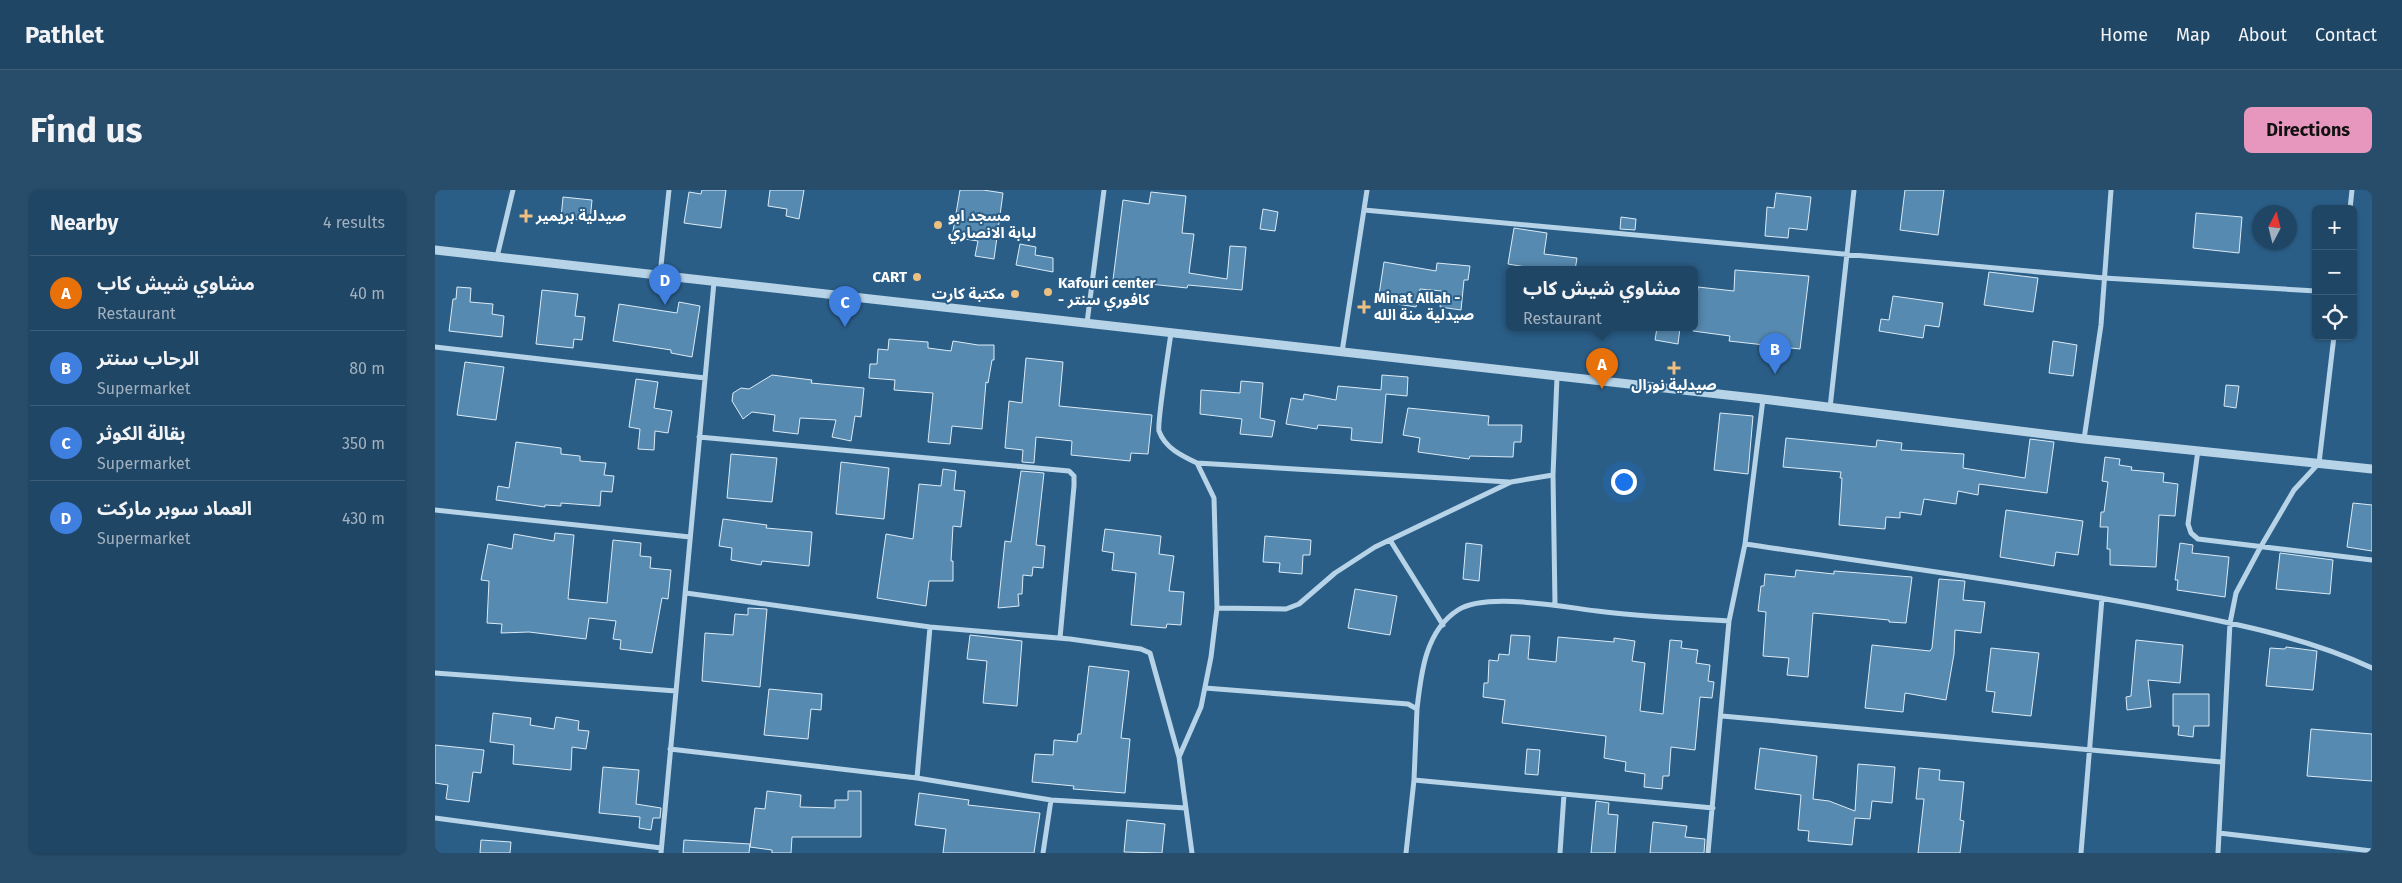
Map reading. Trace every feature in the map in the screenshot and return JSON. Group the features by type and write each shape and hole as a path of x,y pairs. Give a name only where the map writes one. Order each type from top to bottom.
{"street":[{"path":"497,257 513,190"},
{"path":"661,276 669,190"},
{"path":"1087,324 1104,190"},
{"path":"1342,354 1367,190"},
{"path":"1830,408 1854,190"},
{"path":"2084,439 2101,325 2111,190"},
{"path":"2350,205 2352,190"},
{"path":"1364,210 1847,256 2104,278 2312,292"},
{"path":"435,250 1342,354 1763,399 2084,439 2372,469"},
{"path":"435,818 661,851 714,282"},
{"path":"1171,333 1159,429 1168,444 1180,455 1197,462 1511,482 1553,475"},
{"path":"2218,853 2221,762 2230,623 2236,593 2294,490 2319,463 2334,340"},
{"path":"435,348 705,378"},
{"path":"1555,604 1553,475 1557,377"},
{"path":"1708,853 1722,716 1729,621 1745,544 1763,399"},
{"path":"699,437 1069,470 1073,476 1074,486 1060,638"},
{"path":"2198,450 2188,524 2191,533 2198,540 2372,560"},
{"path":"1179,758 1201,708 1217,608 1214,498 1197,462"},
{"path":"1217,608 1286,609 1299,604 1335,573 1390,540 1511,482"},
{"path":"435,510 690,537"},
{"path":"1390,540 1443,625"},
{"path":"1745,544 2102,598 2230,623 2293,637 2350,656 2372,668"},
{"path":"685,593 929,627 1060,638 1141,649 1150,654 1179,758 1192,853"},
{"path":"2081,853 2102,598"},
{"path":"1406,853 1414,780 1417,709 1422,668 1430,644 1443,625 1458,610 1481,602 1555,604 1597,611 1729,621"},
{"path":"917,778 929,627"},
{"path":"435,673 676,691"},
{"path":"1205,688 1408,704 1417,709"},
{"path":"1722,716 2221,762"},
{"path":"670,749 917,778 1051,800 1186,808"},
{"path":"1414,780 1713,808"},
{"path":"1560,853 1564,794"},
{"path":"1043,853 1051,800"},
{"path":"2219,834 2372,850"}],"building":[{"path":"702,190 726,190 721,228 684,223 689,192 701,194"},
{"path":"770,190 804,190 799,219 786,216 787,209 768,206"},
{"path":"960,190 983,190 1003,193 994,259 975,256 978,241 952,237"},
{"path":"1905,190 1944,190 1938,235 1900,230"},
{"path":"1151,192 1186,196 1182,233 1194,234 1189,273 1227,279 1230,246 1246,247 1242,290 1188,285 1187,288 1113,280 1123,200 1149,204"},
{"path":"1776,193 1811,197 1807,230 1789,228 1788,238 1765,236 1767,207 1774,208"},
{"path":"563,197 592,200 590,221 561,218"},
{"path":"1263,209 1278,212 1275,231 1260,229"},
{"path":"2196,213 2242,217 2239,253 2193,248"},
{"path":"1621,217 1636,219 1635,230 1620,229"},
{"path":"1514,228 1547,233 1544,254 1577,258 1576,266 1520,266 1508,264"},
{"path":"1020,244 1036,247 1035,255 1053,258 1053,272 1016,265"},
{"path":"1384,262 1436,271 1437,263 1470,266 1468,280 1464,280 1461,310 1440,307 1442,291 1420,289 1416,307 1378,301"},
{"path":"1735,270 1809,276 1800,349 1729,341 1730,336 1693,331 1698,331 1698,287 1734,291"},
{"path":"1989,272 2038,278 2033,312 1984,305"},
{"path":"457,287 471,288 470,302 493,304 492,314 504,316 502,337 449,331 453,299 456,299"},
{"path":"542,290 578,294 575,316 585,317 582,340 574,339 573,348 536,344"},
{"path":"1893,296 1943,303 1939,327 1925,325 1923,338 1879,331 1881,319 1889,320"},
{"path":"679,302 700,306 692,357 671,353 671,350 613,341 619,304 677,313"},
{"path":"1656,331 1680,331 1678,344 1655,340"},
{"path":"889,339 928,342 928,348 951,351 953,341 978,345 994,345 994,360 992,360 988,383 986,382 982,429 952,426 950,444 928,442 933,393 894,390 895,380 869,378 870,364 877,364 878,349 888,350"},
{"path":"2053,341 2077,345 2073,376 2049,373"},
{"path":"1026,358 1063,362 1059,406 1152,415 1148,454 1131,453 1130,461 1071,455 1072,441 1036,437 1034,463 1022,462 1023,450 1005,448 1009,401 1022,403"},
{"path":"465,362 504,367 496,420 457,415"},
{"path":"772,375 812,380 811,383 864,388 861,417 855,416 851,441 832,437 836,420 800,418 798,434 773,431 775,415 752,412 743,419 732,401 733,393 741,388 749,389"},
{"path":"1382,375 1408,377 1407,396 1386,394 1382,443 1351,440 1352,428 1318,425 1317,429 1286,424 1291,398 1303,400 1304,394 1336,400 1338,386 1381,390"},
{"path":"636,379 658,382 654,408 672,411 668,433 655,431 654,450 638,449 640,429 629,427"},
{"path":"1241,381 1263,383 1260,418 1275,421 1272,437 1240,434 1242,419 1200,414 1201,390 1240,393"},
{"path":"2226,385 2239,386 2236,408 2224,406"},
{"path":"1408,408 1489,416 1488,425 1522,425 1521,442 1514,442 1513,457 1470,456 1469,459 1418,452 1420,438 1403,435"},
{"path":"1720,413 1753,416 1748,474 1714,470"},
{"path":"1786,438 1876,447 1877,440 1902,443 1901,450 1964,454 1963,468 2025,478 2030,439 2054,442 2047,493 1979,484 1978,495 1958,491 1956,504 1924,499 1921,515 1900,512 1900,518 1886,517 1885,529 1839,525 1841,472 1783,467"},
{"path":"516,442 561,448 561,454 580,456 580,461 606,463 604,475 614,476 612,492 601,491 600,506 561,503 561,506 545,505 545,507 496,500 498,486 509,488"},
{"path":"731,454 777,458 772,502 727,498"},
{"path":"2105,457 2120,459 2119,465 2132,467 2131,470 2164,473 2163,482 2178,484 2175,516 2159,515 2156,567 2110,565 2110,549 2107,549 2108,527 2100,527 2101,512 2104,512 2108,482 2102,481"},
{"path":"841,462 889,468 884,519 836,514"},
{"path":"943,469 956,471 954,490 965,491 961,527 953,526 951,561 953,561 953,581 929,581 926,606 877,598 886,534 913,539 919,484 941,486"},
{"path":"1021,471 1044,473 1036,545 1045,546 1043,568 1033,567 1032,576 1023,575 1022,594 1018,594 1019,606 998,608 1005,541 1011,542"},
{"path":"2353,503 2372,505 2372,551 2347,547"},
{"path":"2006,510 2083,521 2078,555 2056,552 2054,566 2000,557"},
{"path":"723,519 767,525 766,528 812,532 809,566 762,561 761,565 731,560 732,548 719,546"},
{"path":"1105,529 1161,536 1159,554 1174,556 1169,591 1184,592 1181,625 1167,624 1166,628 1131,625 1136,573 1112,570 1114,553 1102,551"},
{"path":"555,533 574,535 568,599 607,603 613,540 641,543 640,556 651,557 650,568 671,570 668,599 662,598 652,653 620,649 621,640 613,639 616,621 589,618 586,639 529,632 501,633 502,624 487,623 489,581 481,580 488,544 512,549 514,534 554,541"},
{"path":"1265,536 1311,540 1310,555 1303,555 1302,574 1279,572 1280,563 1263,562"},
{"path":"1466,543 1482,545 1479,581 1463,579"},
{"path":"2180,543 2193,545 2192,553 2229,557 2225,597 2177,590 2178,580 2175,580"},
{"path":"2280,553 2333,560 2330,594 2276,589"},
{"path":"1796,570 1834,574 1834,571 1912,577 1906,623 1813,613 1808,677 1787,675 1789,658 1763,656 1766,612 1758,611 1761,586 1764,586 1765,574 1795,577"},
{"path":"1939,579 1965,581 1963,600 1985,602 1981,633 1955,630 1954,654 1946,700 1905,693 1903,712 1865,708 1872,645 1930,651 1932,648"},
{"path":"1355,589 1397,596 1390,635 1348,628"},
{"path":"748,608 767,609 760,687 702,681 705,633 733,635 735,614 748,615"},
{"path":"970,635 1022,641 1017,706 983,703 987,661 967,659"},
{"path":"1511,635 1530,636 1528,659 1556,662 1558,637 1614,642 1614,638 1635,641 1632,661 1645,663 1640,711 1663,714 1670,640 1682,641 1681,648 1698,650 1696,663 1710,665 1708,681 1714,682 1712,698 1700,697 1695,750 1671,747 1669,776 1663,776 1662,789 1644,787 1645,774 1625,771 1626,762 1604,758 1606,736 1502,723 1505,700 1483,697 1484,683 1488,683 1489,660 1498,661 1499,654 1509,655"},
{"path":"2136,640 2183,645 2180,683 2148,680 2151,707 2127,710 2126,697 2131,696"},
{"path":"2286,647 2317,651 2313,690 2266,686 2270,648 2285,649"},
{"path":"1991,648 2039,653 2031,716 1992,712 1995,692 1986,691"},
{"path":"1089,666 1129,671 1121,738 1130,739 1125,793 1073,789 1074,786 1032,782 1035,754 1053,755 1054,740 1077,742 1078,734 1081,734"},
{"path":"769,689 822,694 821,710 811,709 808,739 764,735"},
{"path":"2173,694 2209,694 2209,726 2194,726 2193,737 2178,735 2179,726 2173,726"},
{"path":"493,713 531,718 530,725 554,729 556,717 579,721 578,730 589,731 586,749 572,747 571,770 513,764 514,745 490,742"},
{"path":"2311,729 2372,734 2372,781 2307,776"},
{"path":"435,745 484,750 481,773 473,772 469,802 446,799 448,785 435,783"},
{"path":"1760,748 1817,756 1813,799 1829,801 1855,811 1858,764 1895,767 1892,803 1872,801 1870,819 1855,818 1852,845 1808,841 1809,831 1798,830 1801,795 1755,789"},
{"path":"1527,749 1540,750 1538,775 1525,774"},
{"path":"603,767 639,770 636,804 661,808 660,818 653,818 651,830 639,828 640,817 599,813"},
{"path":"1919,768 1940,770 1939,780 1964,782 1960,820 1964,821 1960,853 1918,853 1924,799 1916,799"},
{"path":"767,791 801,795 800,807 835,808 835,800 848,800 848,791 861,791 861,837 792,837 791,853 772,853 772,850 750,847 755,808 765,809"},
{"path":"919,793 969,800 968,805 1040,813 1034,853 943,853 946,829 915,825"},
{"path":"1596,801 1609,803 1608,814 1618,815 1615,853 1591,853"},
{"path":"1127,820 1165,824 1162,853 1124,852"},
{"path":"1653,822 1687,826 1685,837 1705,839 1704,853 1650,853"},
{"path":"481,840 511,842 510,853 480,853"},
{"path":"684,840 750,844 749,853 683,853"}],"place":[{"name":"صيدلية بريمير","path":"526,216"},
{"name":"مسجد ابو لبابة الانصاري","path":"938,225"},
{"name":"CART","path":"917,277"},
{"name":"Kafouri center - كافوري سنتر","path":"1048,292"},
{"name":"مكتبة كارت","path":"1015,294"},
{"name":"العماد سوبر ماركت","path":"665,305"},
{"name":"Minat Allah - صيدلية منة الله","path":"1364,307"},
{"name":"بقالة الكوثر","path":"845,327"},
{"name":"صيدلية نورال","path":"1674,368"},
{"name":"الرحاب سنتر","path":"1775,374"},
{"name":"مشاوي شيش كاب","path":"1602,389"}]}
